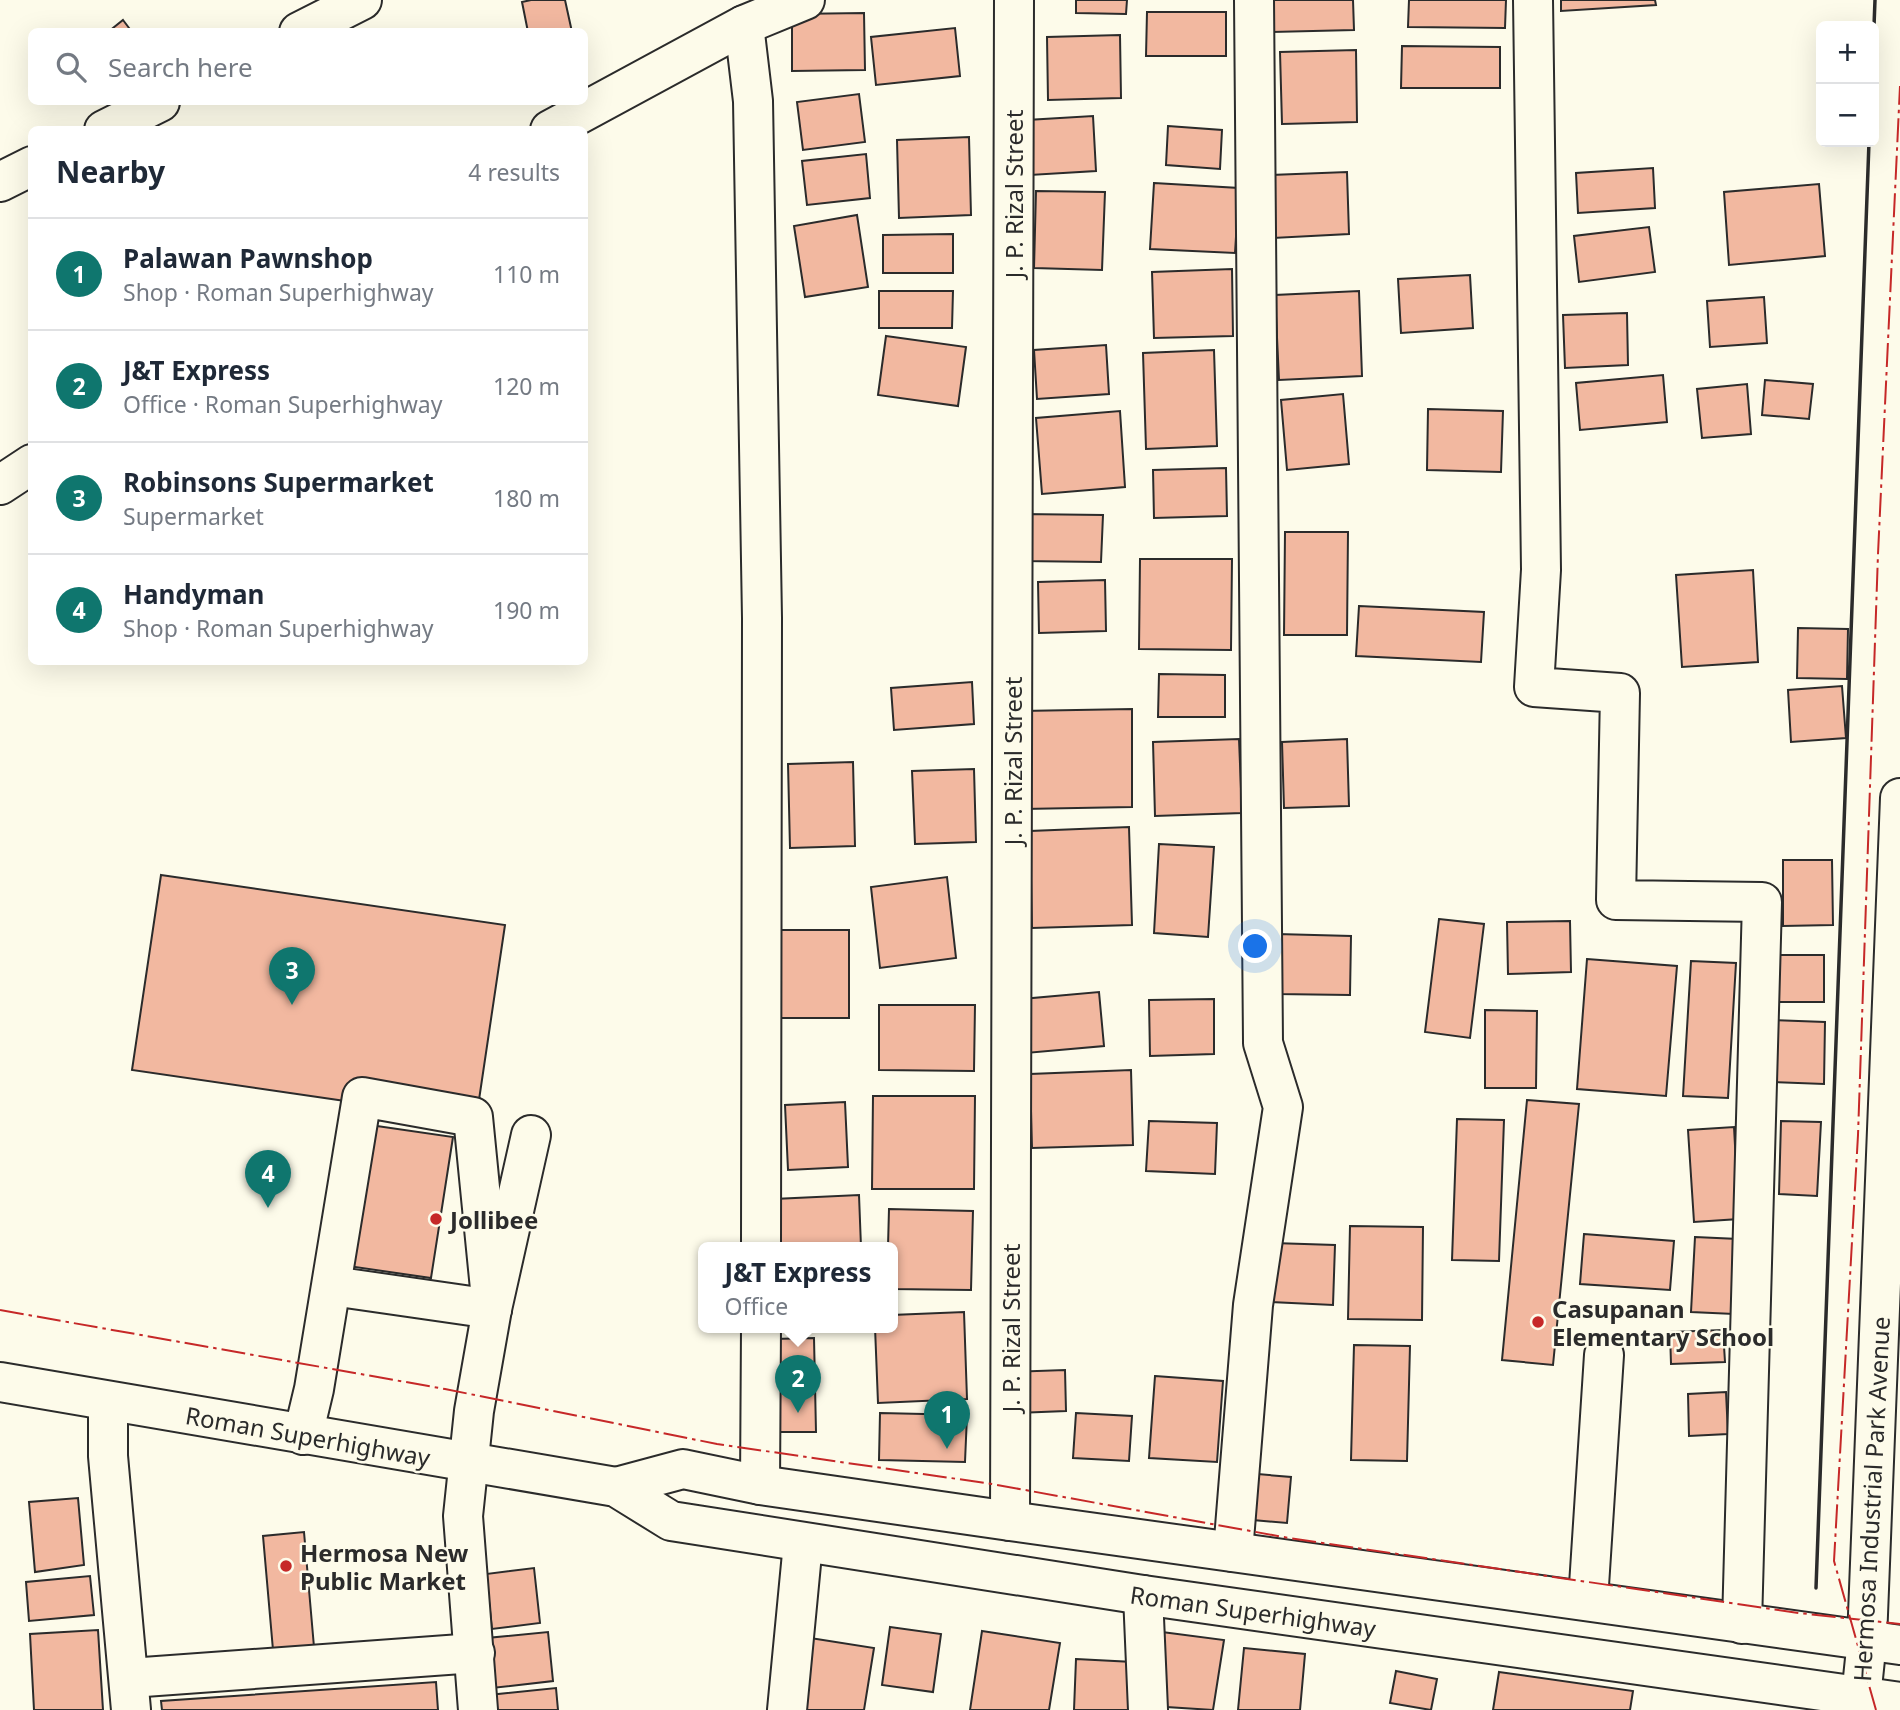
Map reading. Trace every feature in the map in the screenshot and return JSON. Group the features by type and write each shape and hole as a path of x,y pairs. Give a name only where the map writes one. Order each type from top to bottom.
{"street":[{"path":"307,28 362,0"},
{"path":"557,126 744,25 805,0"},
{"name":"J. P. Rizal Street","path":"1010,1521 1014,0"},
{"path":"1233,1552 1253,1305 1283,1107 1263,1043 1254,0"},
{"path":"1533,0 1541,569 1534,687 1620,693 1616,900 1762,902 1742,1624"},
{"path":"744,25 753,101 762,618 761,1242"},
{"path":"112,126 154,105"},
{"path":"0,182 28,168"},
{"path":"0,485 28,467"},
{"name":"Hermosa Industrial Park Avenue","path":"1861,1697 1883,1642 1900,798"},
{"path":"303,1435 332,1286 362,1097 472,1116 492,1309"},
{"path":"478,1710 463,1516 474,1411 492,1309 531,1135"},
{"path":"332,1286 492,1309"},
{"path":"760,1485 761,1333"},
{"path":"1588,1601 1604,1354"},
{"name":"Roman Superhighway","path":"0,1382 616,1486 683,1469 760,1485 1883,1642"},
{"path":"108,1401 108,1456 131,1694 475,1653"},
{"name":"Roman Superhighway","path":"616,1486 671,1521 1143,1595 1900,1702"},
{"path":"787,1710 803,1543"},
{"path":"1143,1595 1148,1710"}],"building":[{"path":"565,0 571,28 527,28 522,2"},
{"path":"1076,0 1127,0 1126,14 1076,13"},
{"path":"1272,0 1353,0 1354,30 1272,32"},
{"path":"1409,0 1506,0 1505,28 1408,27"},
{"path":"1561,0 1655,0 1656,5 1561,11"},
{"path":"1147,12 1226,12 1226,56 1146,56"},
{"path":"864,13 865,70 792,71 792,14"},
{"path":"123,20 129,28 113,28"},
{"path":"955,28 960,76 876,85 871,37"},
{"path":"1120,35 1121,98 1048,100 1047,37"},
{"path":"1402,46 1500,47 1500,88 1401,88"},
{"path":"1356,50 1357,122 1282,124 1280,52"},
{"path":"859,94 865,142 803,150 797,102"},
{"path":"1093,116 1096,171 1030,175 1027,120"},
{"path":"1168,126 1222,130 1220,169 1166,165"},
{"path":"969,137 971,215 899,218 897,140"},
{"path":"866,154 870,198 807,205 802,161"},
{"path":"1653,168 1655,208 1578,213 1576,173"},
{"path":"1347,172 1349,234 1273,238 1271,175"},
{"path":"1154,183 1239,188 1235,253 1150,249"},
{"path":"1819,184 1825,256 1729,265 1724,192"},
{"path":"1036,191 1105,192 1102,270 1034,268"},
{"path":"857,215 868,287 805,297 794,226"},
{"path":"1649,227 1655,272 1579,282 1574,236"},
{"path":"953,234 953,273 883,273 883,235"},
{"path":"1232,269 1233,336 1154,338 1152,272"},
{"path":"1470,275 1473,328 1401,333 1398,279"},
{"path":"879,291 953,291 952,328 879,328"},
{"path":"1359,291 1362,376 1279,380 1275,295"},
{"path":"1764,297 1767,343 1710,347 1707,301"},
{"path":"1627,313 1628,365 1565,368 1563,315"},
{"path":"886,336 966,347 958,406 878,395"},
{"path":"1106,345 1109,394 1037,399 1034,350"},
{"path":"1214,350 1217,446 1146,449 1143,353"},
{"path":"1663,375 1667,422 1580,430 1576,383"},
{"path":"1765,380 1813,384 1809,419 1762,415"},
{"path":"1747,384 1751,434 1702,438 1697,389"},
{"path":"1343,394 1349,464 1287,470 1281,400"},
{"path":"1428,409 1503,411 1501,472 1427,470"},
{"path":"1120,411 1125,487 1042,494 1036,418"},
{"path":"1226,468 1227,516 1154,518 1153,470"},
{"path":"1022,514 1103,515 1101,562 1021,561"},
{"path":"1285,532 1348,532 1347,635 1284,635"},
{"path":"1140,559 1232,559 1231,650 1139,649"},
{"path":"1753,570 1758,662 1682,667 1676,575"},
{"path":"1105,580 1106,631 1039,633 1038,582"},
{"path":"1359,606 1484,612 1481,662 1356,656"},
{"path":"1798,628 1848,629 1847,679 1797,678"},
{"path":"1159,674 1225,675 1225,717 1158,717"},
{"path":"972,682 974,724 894,730 891,688"},
{"path":"1842,686 1846,738 1791,742 1788,690"},
{"path":"1132,709 1132,807 1023,809 1021,711"},
{"path":"1239,739 1242,813 1155,816 1153,742"},
{"path":"1347,739 1349,806 1284,808 1282,742"},
{"path":"853,762 855,846 790,848 788,764"},
{"path":"974,769 976,842 915,844 912,771"},
{"path":"1129,827 1132,925 1032,928 1030,831"},
{"path":"1159,844 1214,847 1208,937 1154,933"},
{"path":"1783,860 1832,860 1833,925 1783,926"},
{"path":"161,875 505,925 476,1120 132,1070"},
{"path":"947,877 956,958 880,968 871,887"},
{"path":"1439,919 1484,924 1470,1038 1425,1032"},
{"path":"1570,921 1571,972 1508,974 1507,922"},
{"path":"776,930 849,930 849,1018 776,1018"},
{"path":"1277,934 1351,936 1350,995 1276,994"},
{"path":"1774,955 1824,955 1824,1002 1773,1002"},
{"path":"1587,959 1677,966 1666,1096 1577,1089"},
{"path":"1691,961 1736,963 1728,1098 1683,1096"},
{"path":"1099,992 1104,1046 1026,1053 1022,999"},
{"path":"1214,999 1214,1054 1150,1056 1149,1000"},
{"path":"879,1005 975,1005 974,1071 879,1070"},
{"path":"1485,1010 1537,1011 1536,1088 1485,1088"},
{"path":"1772,1020 1825,1022 1824,1084 1770,1082"},
{"path":"1131,1070 1133,1145 1032,1148 1030,1074"},
{"path":"873,1096 975,1096 974,1189 872,1189"},
{"path":"1527,1100 1579,1104 1553,1365 1502,1360"},
{"path":"845,1102 848,1167 788,1170 785,1105"},
{"path":"1457,1119 1504,1120 1499,1261 1452,1260"},
{"path":"1149,1121 1217,1123 1215,1174 1146,1171"},
{"path":"1781,1121 1821,1122 1817,1196 1779,1194"},
{"path":"370,1125 453,1137 431,1278 348,1266"},
{"path":"1734,1127 1739,1219 1694,1222 1688,1130"},
{"path":"859,1195 861,1242 776,1242 774,1199"},
{"path":"889,1209 973,1211 971,1290 898,1289 898,1242 888,1242"},
{"path":"1350,1226 1423,1227 1422,1320 1348,1319"},
{"path":"1584,1234 1674,1241 1670,1290 1580,1284"},
{"path":"1695,1237 1738,1239 1734,1314 1691,1312"},
{"path":"1273,1243 1335,1245 1333,1305 1271,1302"},
{"path":"964,1312 967,1399 878,1403 875,1333 898,1333 898,1315"},
{"path":"1723,1330 1725,1362 1671,1364 1670,1332"},
{"path":"814,1338 816,1432 774,1432 772,1339"},
{"path":"1354,1345 1410,1346 1407,1461 1351,1460"},
{"path":"1065,1370 1066,1411 1013,1413 1012,1372"},
{"path":"1155,1376 1223,1381 1217,1462 1149,1458"},
{"path":"1726,1392 1728,1434 1689,1436 1688,1394"},
{"path":"880,1413 967,1415 965,1462 879,1460"},
{"path":"1076,1413 1132,1416 1129,1461 1073,1458"},
{"path":"1246,1473 1291,1477 1287,1523 1242,1519"},
{"path":"78,1498 84,1565 35,1572 29,1502"},
{"path":"304,1532 314,1647 273,1650 263,1536"},
{"path":"534,1568 540,1623 492,1629 486,1574"},
{"path":"90,1576 94,1615 29,1621 26,1582"},
{"path":"890,1627 941,1634 933,1692 882,1685"},
{"path":"98,1630 103,1710 34,1710 30,1634"},
{"path":"982,1631 1060,1643 1049,1710 970,1710"},
{"path":"548,1632 553,1681 492,1688 487,1638"},
{"path":"1162,1632 1224,1640 1213,1710 1151,1706"},
{"path":"804,1637 874,1648 864,1710 792,1710"},
{"path":"1244,1648 1305,1654 1300,1710 1238,1710"},
{"path":"1076,1659 1133,1662 1131,1710 1074,1710"},
{"path":"1396,1671 1437,1679 1431,1710 1390,1703"},
{"path":"1499,1672 1633,1691 1630,1710 1493,1710"},
{"path":"436,1682 438,1710 162,1710 161,1701"},
{"path":"556,1688 558,1710 490,1710 489,1695"}],"wall":[{"path":"1874,21 1875,0"},
{"path":"1816,1588 1869,147"}],"power":[{"path":"1876,1710 1834,1561 1858,1135 1878,554 1900,86"},
{"path":"0,1310 445,1389 717,1444 992,1484 1289,1538 1799,1613 1900,1624"}],"place":[{"name":"Robinsons Supermarket","path":"292,1005"},
{"name":"Handyman","path":"268,1208"},
{"name":"Jollibee","path":"436,1219"},
{"name":"Casupanan Elementary School","path":"1538,1322"},
{"name":"J&T Express","path":"798,1413"},
{"name":"Palawan Pawnshop","path":"947,1449"},
{"name":"Hermosa New Public Market","path":"286,1566"}]}
